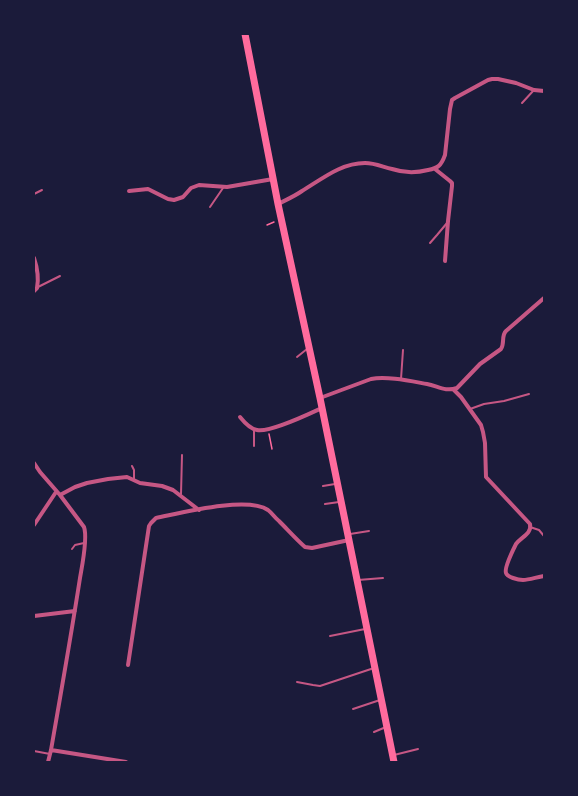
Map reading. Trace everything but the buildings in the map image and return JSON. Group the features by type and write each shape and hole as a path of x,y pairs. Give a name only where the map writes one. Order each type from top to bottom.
{"highway":[{"path":"245,34 278,204 320,398 393,759"}],"street":[{"path":"278,204 301,192 332,172 347,165 356,163 371,163 399,172 421,172 435,169 443,162 445,155 451,103 455,98 488,80 498,79 516,83 534,90 544,91"},
{"path":"435,169 452,183 445,262"},
{"path":"129,191 148,189 174,200 183,196 191,188 199,185 224,186 273,179"},
{"path":"34,258 37,267 38,284 36,289"},
{"path":"320,398 371,379 385,378 428,384 445,390 457,388 480,364 501,349 503,346 504,334 544,298"},
{"path":"453,389 461,397 481,424 485,443 486,477 528,522 530,527 527,533 517,543 506,567 506,572 509,576 523,580 544,576"},
{"path":"240,417 247,425 254,429 266,430 322,408"},
{"path":"34,463 86,530 75,611 48,762"},
{"path":"34,525 58,493 87,483 127,477 144,484 169,488 199,510"},
{"path":"128,665 149,526 150,523 156,518 210,508 252,505 268,511 305,547 309,548 348,537"},
{"path":"35,616 75,611"},
{"path":"50,752 126,762"}],"lane":[{"path":"522,103 534,90"},
{"path":"210,207 224,186"},
{"path":"34,194 42,190"},
{"path":"430,243 448,221"},
{"path":"36,289 60,276"},
{"path":"297,357 309,347"},
{"path":"401,380 403,350"},
{"path":"470,409 484,404 504,401 529,394"},
{"path":"254,429 254,446"},
{"path":"181,496 182,456"},
{"path":"132,466 134,470 134,480"},
{"path":"323,486 337,484"},
{"path":"325,504 341,501"},
{"path":"530,527 539,530 544,536"},
{"path":"348,537 369,530"},
{"path":"72,549 75,545 85,542"},
{"path":"357,580 383,578"},
{"path":"34,610 35,616"},
{"path":"330,636 367,628"},
{"path":"297,682 320,686 375,668"},
{"path":"353,709 381,699"},
{"path":"374,732 387,727"},
{"path":"393,759 418,749"},
{"path":"34,751 50,752"}],"path":[{"path":"268,429 272,449"}]}
